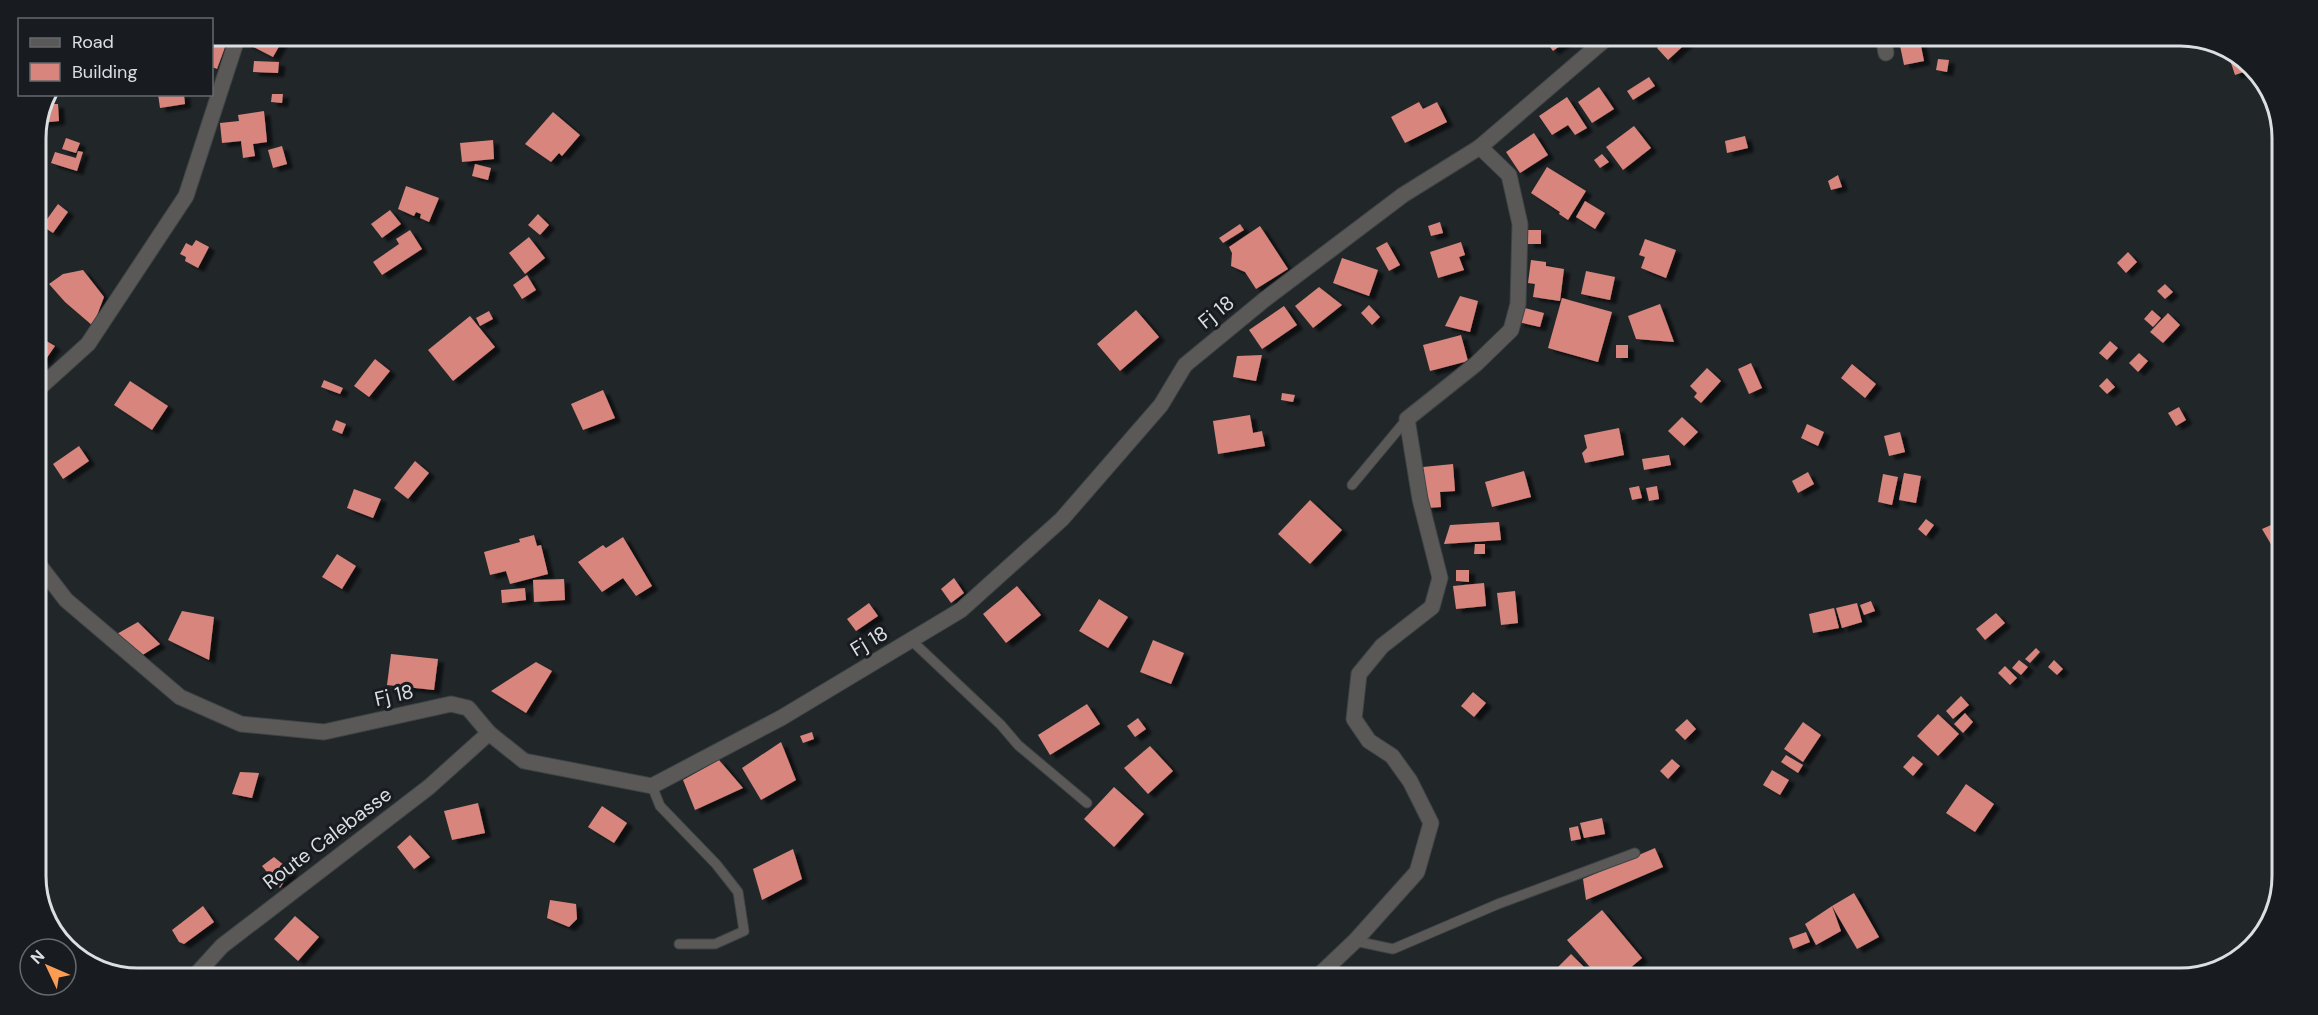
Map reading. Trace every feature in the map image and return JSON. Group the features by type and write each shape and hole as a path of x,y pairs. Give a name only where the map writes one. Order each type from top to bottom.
{"street":[{"path":"47,381 88,344 186,196 235,46"},
{"name":"Fj 18","path":"47,575 66,600 180,697 241,724 324,732 451,704 468,708 489,733 524,761 652,786 781,718 961,610 1062,519 1161,405 1185,365 1264,300 1403,195 1480,147 1597,46"},
{"path":"1885,46 1886,53"},
{"path":"1327,968 1355,941 1417,872 1431,823 1410,781 1392,756 1369,741 1354,719 1359,674 1382,646 1432,607 1440,578 1420,499 1407,419 1476,364 1511,330 1518,304 1520,224 1509,175 1480,147"},
{"name":"Route Calebasse","path":"202,968 222,946 429,788 489,733"}],"lane":[{"path":"1352,485 1407,419"},
{"path":"911,640 1001,725 1018,745 1087,803"},
{"path":"652,786 660,806 716,864 738,892 744,931 716,944 679,944"},
{"path":"1355,941 1393,948 1498,904 1635,853"}],"building":[{"path":"213,46 225,46 217,69 213,67"},
{"path":"252,46 279,46 273,57"},
{"path":"1549,46 1560,46 1553,51"},
{"path":"1659,46 1683,46 1668,60 1657,48"},
{"path":"1900,46 1921,46 1924,61 1904,65"},
{"path":"1938,59 1949,60 1947,72 1936,70"},
{"path":"254,61 279,62 278,73 253,72"},
{"path":"2231,63 2242,72 2235,75"},
{"path":"1649,77 1655,86 1633,100 1627,91"},
{"path":"1599,87 1614,109 1592,123 1578,102"},
{"path":"272,94 283,94 282,103 271,102"},
{"path":"158,96 184,96 185,104 160,108"},
{"path":"1567,97 1587,128 1575,135 1568,125 1552,135 1539,116"},
{"path":"1419,102 1423,109 1437,102 1447,122 1405,143 1391,117"},
{"path":"54,104 58,104 59,121 48,122"},
{"path":"264,111 267,142 253,144 255,156 243,158 241,141 222,143 220,123 239,121 238,115"},
{"path":"553,112 580,135 562,156 559,153 551,162 525,144"},
{"path":"1634,126 1651,148 1623,170 1606,147"},
{"path":"1534,133 1548,155 1520,173 1506,152"},
{"path":"1745,136 1748,148 1727,153 1725,141"},
{"path":"66,138 80,143 76,153 62,149"},
{"path":"493,140 494,159 462,162 460,143"},
{"path":"282,146 287,164 273,168 268,150"},
{"path":"78,151 83,152 77,171 51,163 55,152 76,158"},
{"path":"1602,154 1609,162 1600,168 1594,160"},
{"path":"475,164 491,168 488,180 472,176"},
{"path":"1547,167 1586,191 1568,220 1531,193"},
{"path":"1838,175 1842,187 1831,190 1828,181"},
{"path":"406,186 439,198 429,222 420,218 421,214 416,212 414,216 398,209"},
{"path":"1585,201 1605,213 1595,229 1576,217"},
{"path":"58,204 68,212 53,233 47,229 47,219"},
{"path":"390,210 401,224 382,238 371,224"},
{"path":"538,214 549,225 540,235 528,225"},
{"path":"1440,222 1443,233 1431,236 1428,226"},
{"path":"1240,224 1244,230 1223,243 1219,238"},
{"path":"1260,226 1288,269 1256,289 1245,272 1231,266 1232,253 1229,247"},
{"path":"410,230 422,249 382,275 373,262 399,244 396,239"},
{"path":"1528,230 1541,230 1541,244 1528,244"},
{"path":"529,237 545,258 525,274 509,253"},
{"path":"1645,239 1676,250 1666,278 1641,268 1645,257 1639,255"},
{"path":"196,240 209,247 198,268 185,261 186,257 180,254 186,243 192,246"},
{"path":"1387,242 1400,265 1389,271 1376,248"},
{"path":"1461,242 1465,255 1459,257 1464,270 1438,278 1430,252"},
{"path":"2128,252 2137,262 2126,273 2117,263"},
{"path":"1342,258 1378,270 1369,296 1333,283"},
{"path":"1531,260 1546,262 1546,266 1564,269 1560,301 1533,297 1535,284 1528,283"},
{"path":"83,270 104,297 93,326 65,302 49,284 63,274"},
{"path":"1586,271 1615,277 1610,300 1581,294"},
{"path":"527,275 536,290 522,299 513,285"},
{"path":"2165,284 2173,292 2165,299 2157,291"},
{"path":"1319,287 1342,305 1313,328 1295,306"},
{"path":"1460,296 1478,301 1470,332 1445,326"},
{"path":"1562,298 1612,312 1598,362 1548,348"},
{"path":"1660,304 1674,342 1636,339 1628,316"},
{"path":"1369,305 1380,317 1372,325 1361,313"},
{"path":"1284,306 1297,325 1262,349 1249,330"},
{"path":"1521,307 1544,313 1540,327 1518,322"},
{"path":"1136,310 1159,337 1120,371 1097,344"},
{"path":"2152,310 2161,318 2153,327 2144,319"},
{"path":"489,311 493,319 480,326 476,318"},
{"path":"2168,313 2180,325 2163,343 2150,332"},
{"path":"470,316 495,347 453,381 428,350"},
{"path":"1461,335 1468,361 1430,371 1423,345"},
{"path":"47,341 55,346 47,358"},
{"path":"2110,341 2118,348 2107,360 2099,353"},
{"path":"1616,345 1628,345 1628,358 1616,358"},
{"path":"2139,353 2148,361 2138,372 2129,363"},
{"path":"1262,355 1256,381 1233,377 1237,356"},
{"path":"375,359 390,371 369,397 354,386"},
{"path":"1751,363 1762,388 1749,394 1738,369"},
{"path":"1852,364 1876,384 1865,398 1841,378"},
{"path":"1707,368 1721,381 1701,403 1694,397 1697,393 1690,386"},
{"path":"2107,378 2115,387 2107,394 2099,386"},
{"path":"324,380 343,388 340,394 321,387"},
{"path":"130,381 168,406 152,430 114,405"},
{"path":"603,390 615,418 583,430 571,404"},
{"path":"1282,393 1295,395 1293,402 1281,400"},
{"path":"2179,407 2186,420 2176,426 2168,413"},
{"path":"1250,415 1253,433 1262,431 1265,446 1218,454 1213,421"},
{"path":"1682,417 1698,432 1684,446 1668,431"},
{"path":"336,420 346,424 342,434 332,430"},
{"path":"1807,424 1824,432 1818,446 1801,438"},
{"path":"1619,428 1624,455 1585,463 1582,453 1587,448 1584,435"},
{"path":"1900,432 1905,452 1889,456 1884,436"},
{"path":"79,446 89,461 63,479 53,464"},
{"path":"1669,455 1671,465 1644,470 1642,459"},
{"path":"415,461 429,473 408,499 394,488"},
{"path":"1453,464 1455,491 1440,492 1441,507 1427,508 1423,467"},
{"path":"1524,471 1531,497 1492,507 1485,482"},
{"path":"1808,472 1814,484 1798,493 1792,481"},
{"path":"1904,473 1921,476 1916,503 1899,500"},
{"path":"1883,474 1898,477 1892,505 1878,502"},
{"path":"1639,486 1642,498 1632,500 1629,488"},
{"path":"1657,486 1659,499 1649,501 1646,488"},
{"path":"354,489 381,499 373,518 347,508"},
{"path":"1310,500 1342,530 1310,564 1278,534"},
{"path":"1926,519 1934,525 1926,536 1918,529"},
{"path":"1499,522 1501,540 1444,544 1450,525"},
{"path":"2271,525 2272,545 2262,529"},
{"path":"534,535 537,546 541,545 548,574 510,584 506,571 490,575 484,552 520,542 519,539"},
{"path":"623,537 652,586 636,596 623,578 602,592 578,562 603,545 606,548"},
{"path":"1475,544 1485,544 1485,554 1474,554"},
{"path":"337,554 356,566 342,589 322,577"},
{"path":"1456,570 1469,570 1469,582 1456,581"},
{"path":"954,578 964,593 951,603 941,589"},
{"path":"564,579 565,600 534,602 533,580"},
{"path":"1484,583 1486,606 1456,609 1453,586"},
{"path":"1017,586 1041,615 1006,643 983,614"},
{"path":"525,588 526,600 502,603 501,590"},
{"path":"1515,591 1518,623 1501,625 1497,593"},
{"path":"1099,599 1128,617 1108,648 1079,631"},
{"path":"1871,601 1875,611 1864,615 1860,605"},
{"path":"869,603 878,616 856,631 847,619"},
{"path":"1857,603 1862,622 1842,628 1836,608"},
{"path":"1834,608 1839,628 1813,633 1809,614"},
{"path":"182,611 214,617 209,660 168,640"},
{"path":"1996,613 2005,623 1985,640 1976,629"},
{"path":"138,622 160,644 141,656 115,635"},
{"path":"1153,640 1184,653 1171,684 1140,672"},
{"path":"2036,648 2040,652 2030,663 2025,659"},
{"path":"391,654 438,659 434,690 387,685"},
{"path":"2019,660 2028,667 2021,675 2012,668"},
{"path":"2054,660 2063,669 2057,675 2048,667"},
{"path":"536,662 552,671 526,713 491,691"},
{"path":"2005,666 2017,678 2010,685 1998,673"},
{"path":"1473,692 1486,703 1474,717 1461,706"},
{"path":"1961,696 1969,705 1953,719 1946,711"},
{"path":"1087,704 1100,724 1050,755 1038,735"},
{"path":"1965,713 1973,722 1963,733 1954,724"},
{"path":"1938,714 1959,734 1938,756 1917,736"},
{"path":"1138,718 1146,729 1135,737 1127,726"},
{"path":"1687,719 1696,729 1685,740 1675,730"},
{"path":"1803,722 1821,735 1803,762 1784,749"},
{"path":"812,732 814,739 803,743 800,736"},
{"path":"781,742 796,780 761,800 742,768"},
{"path":"1150,746 1173,771 1148,794 1124,768"},
{"path":"1786,755 1803,765 1798,773 1781,762"},
{"path":"1913,756 1923,764 1913,776 1903,767"},
{"path":"1672,759 1680,766 1668,779 1660,771"},
{"path":"719,760 743,788 695,810 683,780"},
{"path":"1772,770 1789,780 1780,795 1763,785"},
{"path":"240,772 259,773 252,798 232,794"},
{"path":"1966,784 1994,804 1975,832 1946,813"},
{"path":"1114,787 1144,814 1114,847 1084,819"},
{"path":"478,803 485,833 452,840 444,811"},
{"path":"602,806 627,823 614,843 588,827"},
{"path":"1602,818 1605,834 1584,838 1580,823"},
{"path":"1578,826 1581,839 1571,841 1569,828"},
{"path":"410,835 430,857 414,869 397,847"},
{"path":"1655,848 1663,867 1586,900 1583,879"},
{"path":"793,849 802,879 762,900 753,869"},
{"path":"274,857 291,871 280,888 262,866"},
{"path":"1854,893 1879,937 1857,949 1832,906"},
{"path":"550,900 576,904 577,919 569,927 547,918"},
{"path":"203,906 214,922 184,944 179,942 172,930"},
{"path":"1832,906 1841,931 1816,945 1805,924"},
{"path":"1602,910 1642,958 1630,968 1591,968 1567,940"},
{"path":"295,916 319,937 298,961 274,939"},
{"path":"1806,932 1810,942 1793,949 1789,938"},
{"path":"1571,954 1585,968 1557,968"}]}
